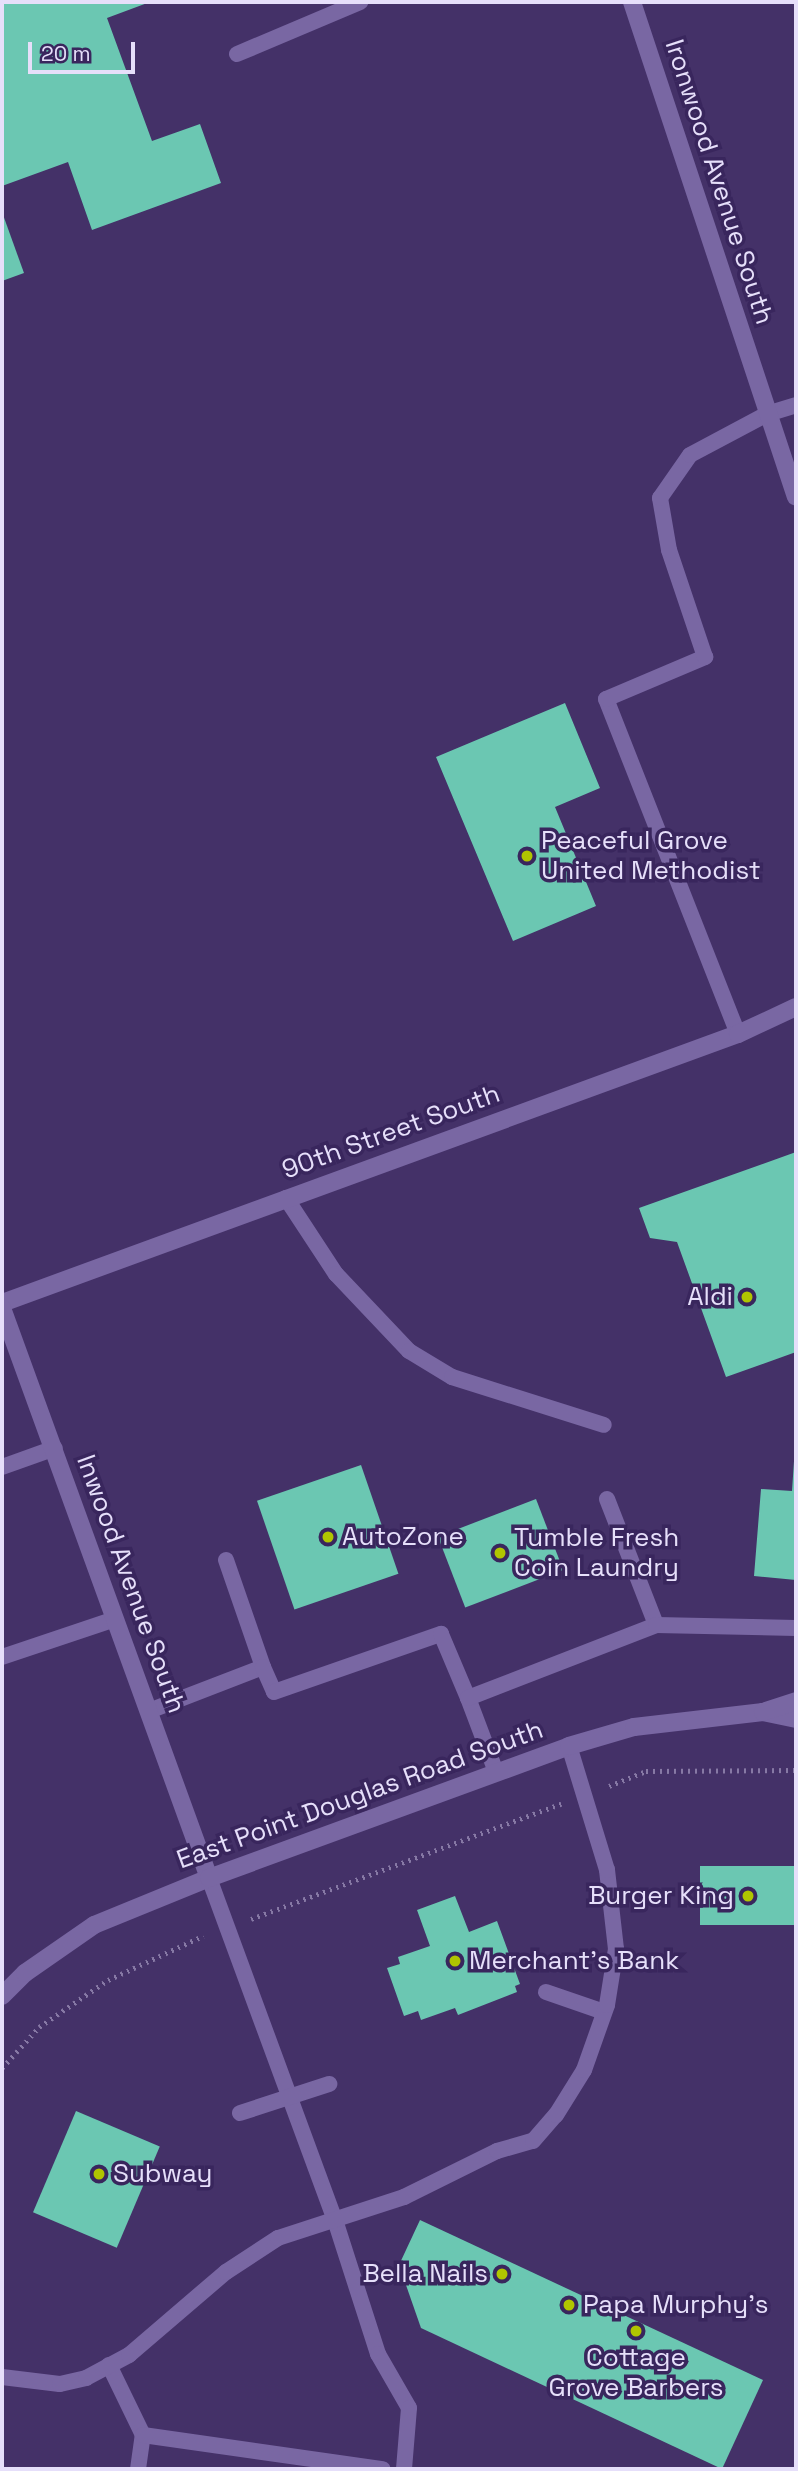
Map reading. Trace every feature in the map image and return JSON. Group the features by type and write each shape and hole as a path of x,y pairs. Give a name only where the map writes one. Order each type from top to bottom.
{"street":[{"name":"Ironwood Avenue South","path":"632,2 796,497"},
{"name":"90th Street South","path":"2,1303 738,1034 796,1007"},
{"name":"Inwood Avenue South","path":"2,1308 209,1878"},
{"name":"East Point Douglas Road South","path":"2,1996 25,1973 94,1924 209,1878 569,1746 634,1727 763,1712 796,1700"},
{"name":"East Point Douglas Road South","path":"763,1712 796,1719"}],"lane":[{"path":"237,54 360,2"},
{"path":"738,1034 606,699 705,657 669,550 660,498 690,455 767,414 796,405"},
{"path":"286,1198 336,1274 409,1351 452,1377 604,1426"},
{"path":"2,1467 55,1448"},
{"path":"607,1499 656,1625"},
{"path":"226,1560 262,1667 274,1692 441,1634 496,1772"},
{"path":"2,1657 115,1619"},
{"path":"468,1698 656,1625 796,1628"},
{"path":"149,1712 262,1667"},
{"path":"2,2377 60,2384 86,2378 129,2355 226,2272 278,2238 404,2197 497,2151 533,2141 556,2115 583,2070 604,2012 616,1949 607,1870 569,1746"},
{"path":"209,1878 335,2220 378,2354 409,2408 404,2469"},
{"path":"546,1993 604,2012"},
{"path":"240,2113 328,2084"},
{"path":"109,2365 143,2435 138,2469"},
{"path":"143,2435 383,2469"}],"path":[{"path":"2,2068 39,2027 108,1979 227,1927 646,1771 796,1770"}],"building":[{"path":"2,2 150,2 107,18 152,141 200,124 221,183 92,230 68,162 2,186"},
{"path":"2,212 24,273 2,281"},
{"name":"Peaceful Grove United Methodist","path":"565,703 600,788 555,807 596,906 513,941 436,757"},
{"name":"Aldi","path":"796,1152 796,1352 726,1377 677,1242 650,1238 639,1208"},
{"path":"794,1461 796,1580 754,1576 761,1489 792,1491"},
{"name":"AutoZone","path":"361,1465 398,1574 294,1610 257,1501"},
{"name":"Tumble Fresh Coin Laundry","path":"536,1499 563,1570 465,1608 438,1537"},
{"name":"Burger King","path":"700,1866 796,1866 796,1925 700,1925"},
{"name":"Merchant's Bank","path":"455,1896 469,1932 497,1921 520,1984 515,1986 517,1992 458,2015 455,2008 421,2020 418,2011 404,2016 387,1968 400,1964 398,1957 430,1946 417,1910"},
{"name":"Subway","path":"76,2111 160,2147 117,2248 33,2212"},
{"path":"420,2220 763,2380 722,2469 421,2328 399,2265"}],"place":[{"name":"Peaceful Grove United Methodist","path":"527,856"},
{"name":"Aldi","path":"747,1297"},
{"name":"AutoZone","path":"328,1537"},
{"name":"Tumble Fresh Coin Laundry","path":"500,1553"},
{"name":"Burger King","path":"748,1896"},
{"name":"Merchant's Bank","path":"455,1961"},
{"name":"Subway","path":"99,2174"},
{"name":"Bella Nails","path":"502,2274"},
{"name":"Papa Murphy's","path":"569,2305"},
{"name":"Cottage Grove Barbers","path":"636,2331"}]}
